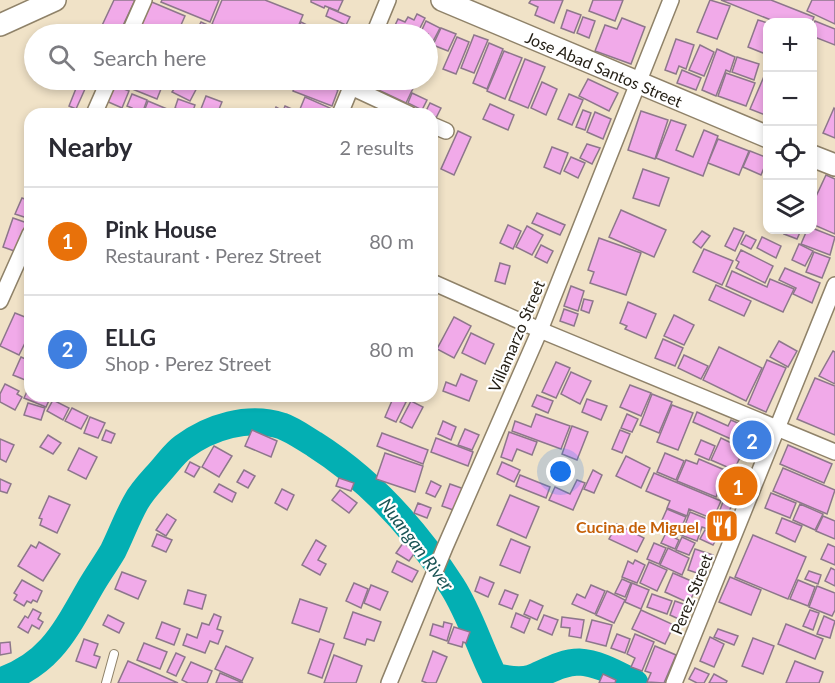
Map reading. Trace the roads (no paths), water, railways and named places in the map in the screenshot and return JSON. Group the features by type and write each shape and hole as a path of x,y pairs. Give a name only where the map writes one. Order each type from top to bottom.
{"main road":[{"path":"0,25 55,0"},
{"name":"Jose Abad Santos Street","path":"442,0 763,135"},
{"path":"817,158 835,165"}],"street":[{"path":"133,24 144,0"},
{"path":"378,24 388,0"},
{"name":"Villamarzo Street","path":"389,683 445,547 540,330 671,0"},
{"path":"97,108 105,90"},
{"path":"343,108 350,90"},
{"path":"366,90 398,108"},
{"path":"0,301 24,247"},
{"path":"438,285 540,330 661,378 835,452"},
{"name":"Perez Street","path":"674,683 835,285"}],"lane":[{"path":"106,683 114,654"}],"waterway":[{"name":"Nuangan River","path":"0,681 32,665 55,643 113,551 139,497 175,454 194,440 217,429 256,422 282,426 314,444 354,473 391,507 423,545 452,586 494,676 522,680 560,665 579,662 601,667 635,683"}],"place":[{"name":"ELLG","path":"752,440"},
{"name":"Pink House","path":"738,486"},
{"name":"Cucina de Miguel","path":"722,526"}]}
